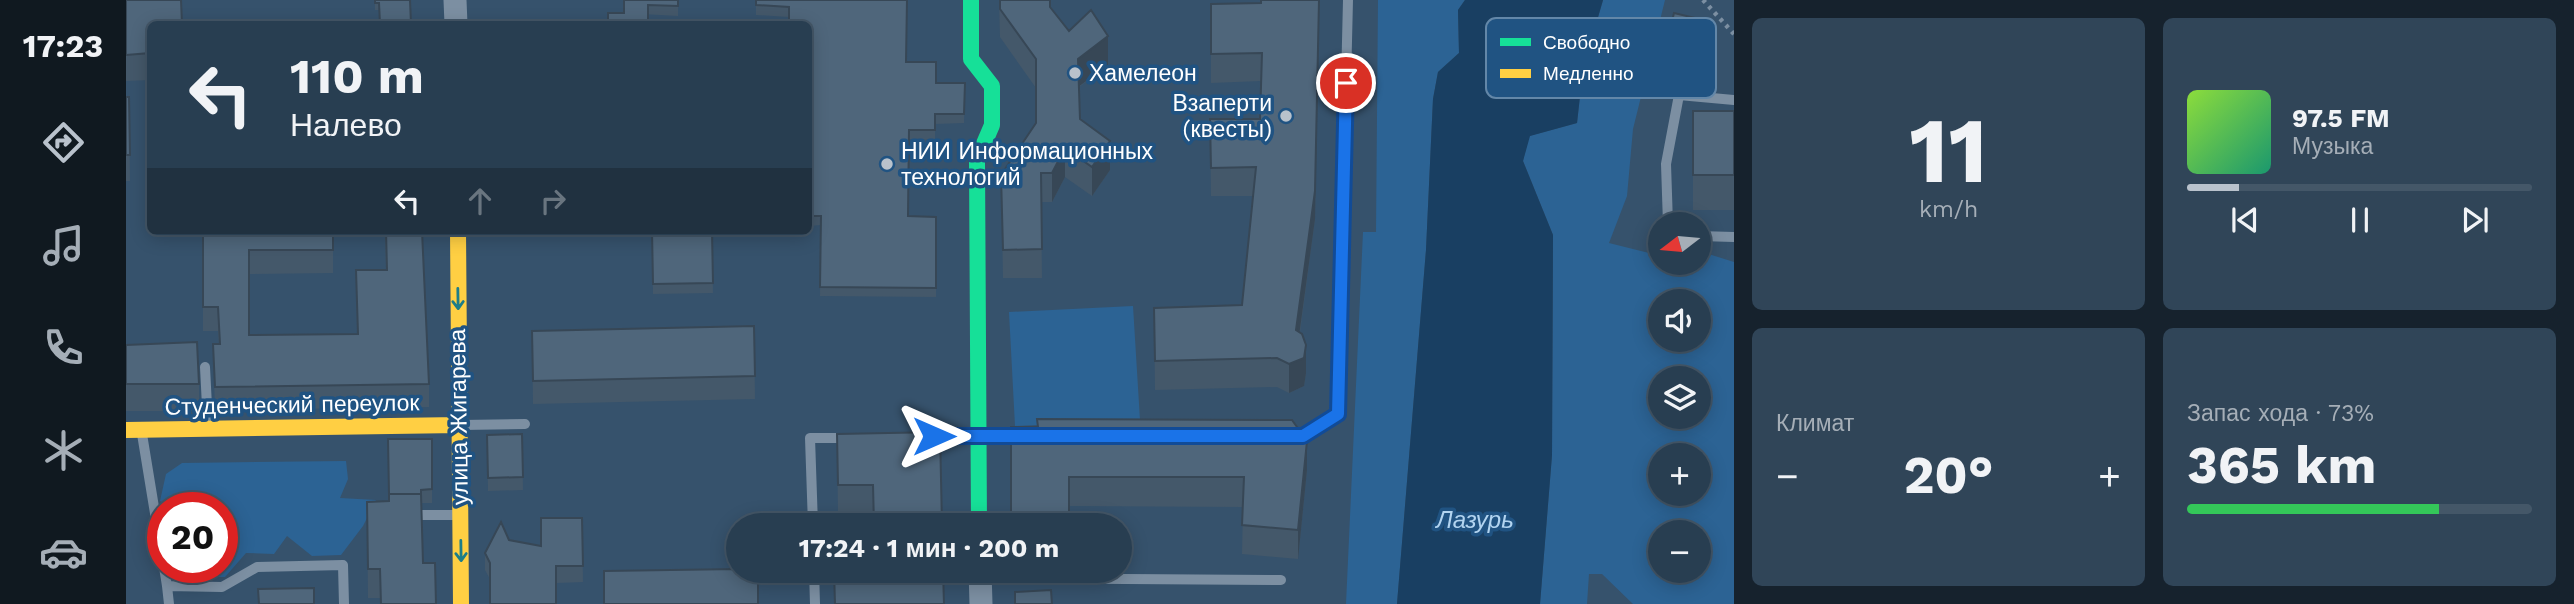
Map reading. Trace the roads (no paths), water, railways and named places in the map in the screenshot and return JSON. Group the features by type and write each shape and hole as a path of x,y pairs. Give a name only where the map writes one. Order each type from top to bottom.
{"street":[{"path":"455,0 456,21"},
{"path":"971,0 971,59 992,86 992,125 977,160 979,513"},
{"name":"улица Жигарева","path":"458,235 461,604"},
{"name":"Студенческий переулок","path":"134,430 459,425"},
{"path":"980,583 981,604"}],"lane":[{"path":"1275,436 1303,436 1338,414 1348,0"},
{"path":"1668,212 1666,164 1678,98"},
{"path":"1712,98 1734,100"},
{"path":"1712,236 1734,237"},
{"path":"205,368 208,429"},
{"path":"459,425 525,424"},
{"path":"134,430 147,492"},
{"path":"921,437 1032,436"},
{"path":"813,513 810,438 866,438"},
{"path":"395,515 460,515"},
{"path":"166,586 222,587 257,567 343,565 344,604"},
{"path":"1132,577 1281,580"},
{"path":"166,583 169,604"},
{"path":"814,583 815,604"}],"water":[{"name":"Лазурь","path":"1465,0 1603,0 1598,18 1486,18 1486,98 1580,98 1577,123 1530,136 1523,161 1553,235 1552,455 1540,604 1397,604 1426,250 1433,99 1438,72 1459,53 1458,10"}],"place":[{"name":"Хамелеон","path":"1075,73"},
{"name":"Взаперти (квесты)","path":"1286,116"},
{"name":"НИИ Информационных технологий","path":"887,164"}]}
